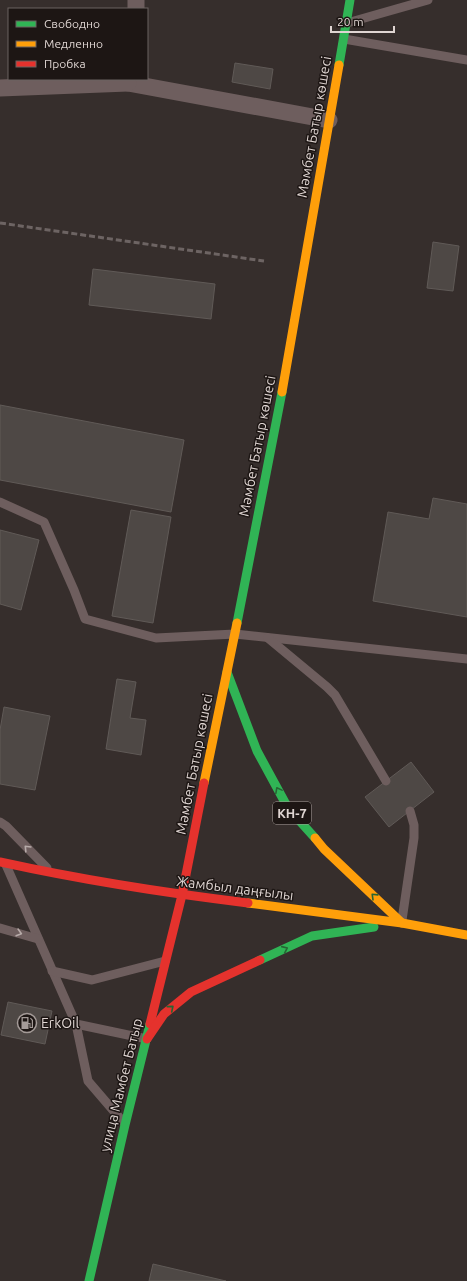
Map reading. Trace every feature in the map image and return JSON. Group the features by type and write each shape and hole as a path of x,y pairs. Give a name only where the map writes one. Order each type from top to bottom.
{"main road":[{"name":"Мәмбет Батыр көшесі","path":"182,895 287,367 350,0"},
{"name":"КН-7","path":"227,672 257,751 288,808 324,849 402,923"},
{"name":"Жамбыл даңғылы","path":"3,863 54,874 182,895 402,923 467,935"},
{"name":"улица Мамбет Батыр","path":"90,1281 125,1125 182,895"},
{"path":"147,1039 164,1014 191,992 312,936 402,923"}],"street":[{"path":"0,88 128,81 329,120"}],"lane":[{"path":"346,24 428,0"},
{"path":"344,39 467,60"},
{"path":"0,502 44,522 85,619 156,638 235,634 467,659"},
{"path":"268,638 335,695 386,781"},
{"path":"402,923 414,838 414,825 410,811"},
{"path":"0,822 6,826 54,874"},
{"path":"3,863 76,1024 88,1081 125,1125"},
{"path":"0,928 38,939"},
{"path":"52,971 92,980 166,961"},
{"path":"76,1024 147,1039"}],"building":[{"path":"235,63 273,69 270,89 232,82"},
{"path":"433,242 459,246 453,291 427,288"},
{"path":"93,269 215,284 211,319 89,305"},
{"path":"0,405 184,440 171,512 0,480"},
{"path":"433,498 467,504 467,617 373,601 388,512 429,519"},
{"path":"131,510 171,517 153,623 112,616"},
{"path":"0,530 39,540 21,610 0,604"},
{"path":"117,679 136,682 130,718 146,720 141,755 106,749"},
{"path":"4,707 50,716 35,790 0,784 0,730"},
{"path":"411,762 434,792 389,827 365,797"},
{"name":"ErkOil","path":"8,1002 52,1011 45,1044 1,1035"},
{"path":"153,1264 226,1281 149,1281"}],"railway":[{"path":"0,223 264,261"}],"traffic: fast":[{"path":"339,65 350,0"},
{"path":"237,623 282,392"},
{"path":"227,672 257,751 288,808 315,838"},
{"path":"260,960 312,936 374,927"},
{"path":"89,1281 150,1024"}],"traffic: slow":[{"path":"282,392 339,65"},
{"path":"204,783 237,623"},
{"path":"315,838 324,849 402,923"},
{"path":"248,903 402,923 467,935"}],"traffic: jam":[{"path":"150,1024 182,895 204,783"},
{"path":"0,862 124,886 248,903"},
{"path":"147,1039 164,1014 191,992 260,960"}],"place":[{"name":"ErkOil","path":"27,1023"}]}
